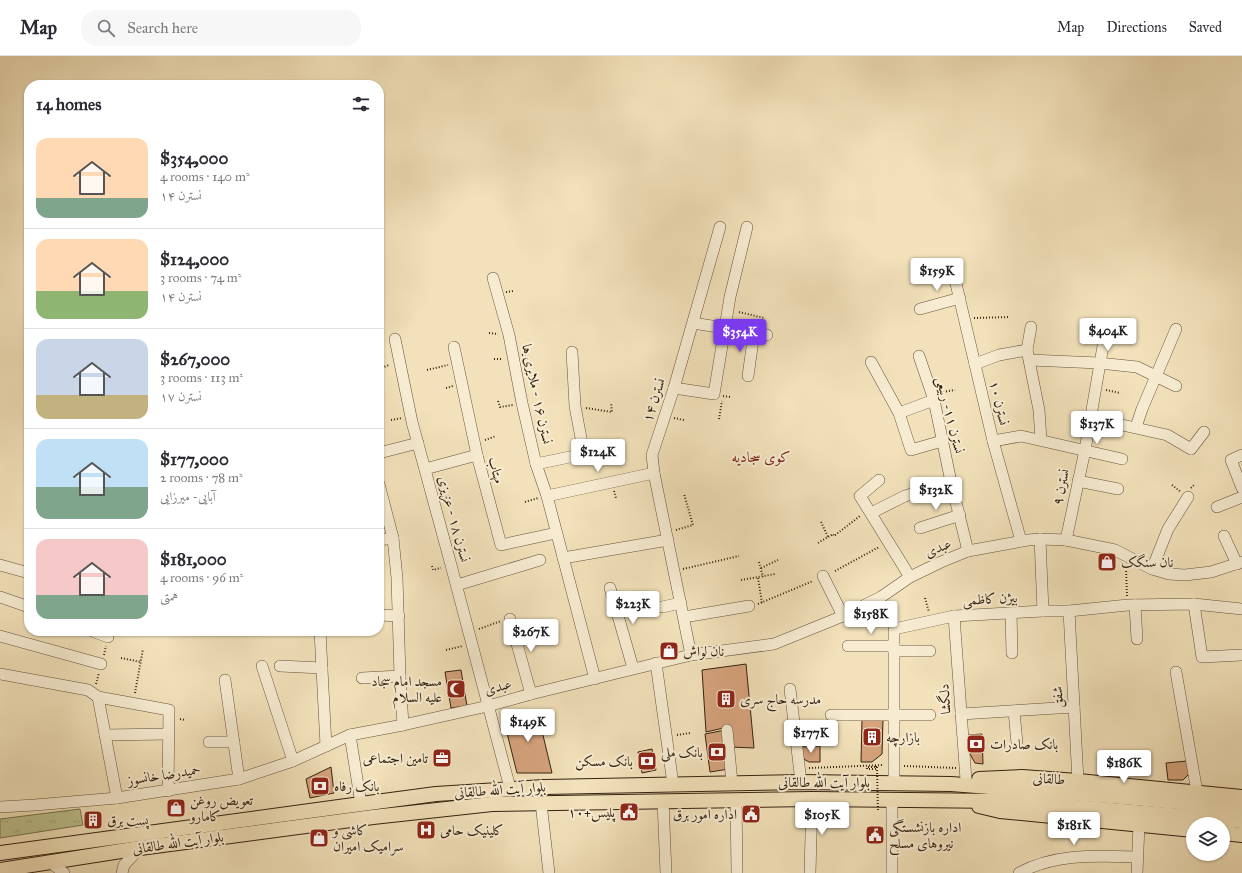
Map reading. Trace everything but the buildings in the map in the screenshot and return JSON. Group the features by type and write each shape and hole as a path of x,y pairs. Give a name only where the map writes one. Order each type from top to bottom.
{"main road":[{"name":"بلوار آیت الله طالقانی","path":"0,853 436,794 510,788 732,783 800,775 894,782 951,784 1004,795"},
{"name":"طالقانی","path":"951,784 966,780 1022,777 1242,797"},
{"name":"بلوار آیت الله طالقانی","path":"0,870 140,848 431,810 492,804 736,799 954,800 1004,795"},
{"path":"1004,795 1134,798 1242,808"},
{"path":"1004,795 1242,821"},
{"path":"954,800 1000,811 1186,829"},
{"path":"1230,834 1242,835"}],"street":[{"name":"نسترن ۱۴","path":"691,655 654,473 652,455 674,388 720,227"},
{"path":"674,388 714,394 730,297 747,227"},
{"name":"نسترن ۱۰","path":"953,271 993,441 1021,541"},
{"name":"نسترن ۱۶ - ملایری ها","path":"493,278 509,334 522,403 536,464 595,679"},
{"path":"920,309 960,298"},
{"path":"693,323 767,335"},
{"path":"1031,327 1029,355 1039,410 1041,440"},
{"path":"1136,427 1155,376 1176,329"},
{"path":"748,376 754,333"},
{"name":"نسترن ۱۸ - عزیزی","path":"395,339 412,422 457,585 510,788"},
{"name":"نسترن ۹","path":"1066,540 1085,450 1099,362 1103,346"},
{"name":"مهتاب","path":"454,347 477,455 501,545 556,533"},
{"path":"536,464 584,454 574,406 572,352"},
{"path":"975,364 999,355 1029,355 1099,362 1137,367 1176,386"},
{"name":"نسترن ۱۱- ربیعی","path":"919,356 934,400 951,482 968,551"},
{"path":"871,362 899,413 911,450 942,441"},
{"path":"899,413 934,400"},
{"path":"1091,418 1167,435 1191,449 1204,432"},
{"path":"993,441 1021,436 1122,460"},
{"path":"384,452 418,443"},
{"path":"425,469 477,455"},
{"path":"1242,455 1231,460 1242,488"},
{"path":"546,496 654,473"},
{"path":"879,480 860,496 910,577"},
{"path":"1078,481 1118,488"},
{"path":"870,511 905,496 951,482"},
{"path":"1152,569 1168,529 1188,497"},
{"path":"1217,507 1242,497"},
{"path":"384,505 392,538 397,578 403,726"},
{"path":"920,528 960,515"},
{"path":"1224,536 1239,563"},
{"path":"563,558 667,537"},
{"path":"384,539 392,538"},
{"path":"1040,539 1043,611"},
{"name":"عبدی","path":"326,746 350,735 403,726 488,706 633,668 691,655 774,644 843,616 881,597 910,577 940,562 968,551 1021,541 1040,539 1066,540 1114,550 1152,569 1169,574 1186,575 1211,572 1239,563"},
{"path":"457,585 540,560"},
{"path":"0,565 24,572"},
{"path":"823,576 843,616"},
{"path":"610,588 633,668"},
{"path":"0,597 24,605"},
{"path":"662,607 681,603"},
{"path":"1194,604 1202,657 1242,655"},
{"name":"بیژن کاظمی","path":"894,629 954,616 1069,611 1131,605 1194,604 1242,609"},
{"path":"1131,605 1137,639"},
{"path":"684,617 749,606"},
{"name":"شفق","path":"1069,611 1078,781"},
{"path":"1011,613 1012,653"},
{"path":"384,615 399,616"},
{"name":"دلگشا","path":"954,616 966,780"},
{"path":"510,618 531,694"},
{"path":"894,629 894,782"},
{"path":"0,636 101,664"},
{"path":"320,636 326,746"},
{"path":"848,646 930,652"},
{"path":"656,663 673,784"},
{"path":"262,666 293,761"},
{"path":"280,666 322,668"},
{"path":"1176,672 1196,792"},
{"path":"0,674 88,690 98,697 169,710 168,791"},
{"path":"362,678 400,676"},
{"path":"225,680 239,779"},
{"path":"790,689 800,775"},
{"path":"98,697 117,798"},
{"path":"961,714 1074,707"},
{"path":"1014,711 1017,743"},
{"path":"831,715 930,715"},
{"path":"727,730 732,783"},
{"path":"105,735 168,734"},
{"path":"350,735 361,804"},
{"path":"209,742 234,742"},
{"name":"حمیدرضا خانسوز","path":"0,807 117,798 239,779 293,761 326,746"},
{"path":"736,799 737,873"},
{"path":"810,873 812,799"},
{"path":"892,800 892,873"},
{"path":"663,801 666,873"},
{"path":"541,803 549,873"},
{"path":"1019,873 1056,860 1090,856 1137,865 1139,825"},
{"path":"122,873 124,865 140,848"},
{"path":"50,862 64,873"}],"path":[{"path":"728,310 764,318"},
{"path":"964,319 1010,317"},
{"path":"427,370 457,363"},
{"path":"1095,388 1120,393"},
{"path":"719,419 723,396"},
{"path":"498,401 500,407 522,403"},
{"path":"574,406 612,412 611,403"},
{"path":"667,537 693,526 684,494"},
{"path":"818,543 832,534 834,536 870,511"},
{"path":"821,522 828,537"},
{"path":"835,571 888,541"},
{"path":"674,571 739,556"},
{"path":"1126,556 1131,605"},
{"path":"761,568 778,560"},
{"path":"759,562 763,577"},
{"path":"741,580 775,574"},
{"path":"758,578 762,603 823,576"},
{"path":"881,597 894,629"},
{"path":"925,598 931,621"},
{"path":"469,632 510,618"},
{"path":"446,650 472,644"},
{"path":"133,704 143,649"},
{"path":"121,658 141,662"},
{"path":"800,775 894,765"},
{"path":"876,767 878,812"}],"green space":[{"path":"80,809 83,825 0,838 0,819"}],"place":[{"name":"نان سنگک","path":"1107,562"},
{"name":"نان لواش","path":"669,651"},
{"name":"مسجد امام سجاد علیه السلام","path":"456,689"},
{"name":"مدرسه حاج سری","path":"726,699"},
{"name":"بازارچه","path":"872,737"},
{"name":"بانک صادرات","path":"976,744"},
{"name":"بانک ملی","path":"717,752"},
{"name":"تامین اجتماعی","path":"442,758"},
{"name":"بانک مسکن","path":"647,761"},
{"name":"بانک رفاه","path":"320,786"},
{"name":"تعویض روغن کامارو","path":"176,808"},
{"name":"پلیس+۱۰","path":"629,812"},
{"name":"اداره امور برق","path":"751,814"},
{"name":"پست برق","path":"93,820"},
{"name":"کلینیک حامی","path":"426,830"},
{"name":"اداره بازنشستگی نیروهای مسلح","path":"875,835"},
{"name":"کاشی و سرامیک امیران","path":"319,838"}],"district":[{"name":"کوی سجادیه","path":"761,457"}]}
